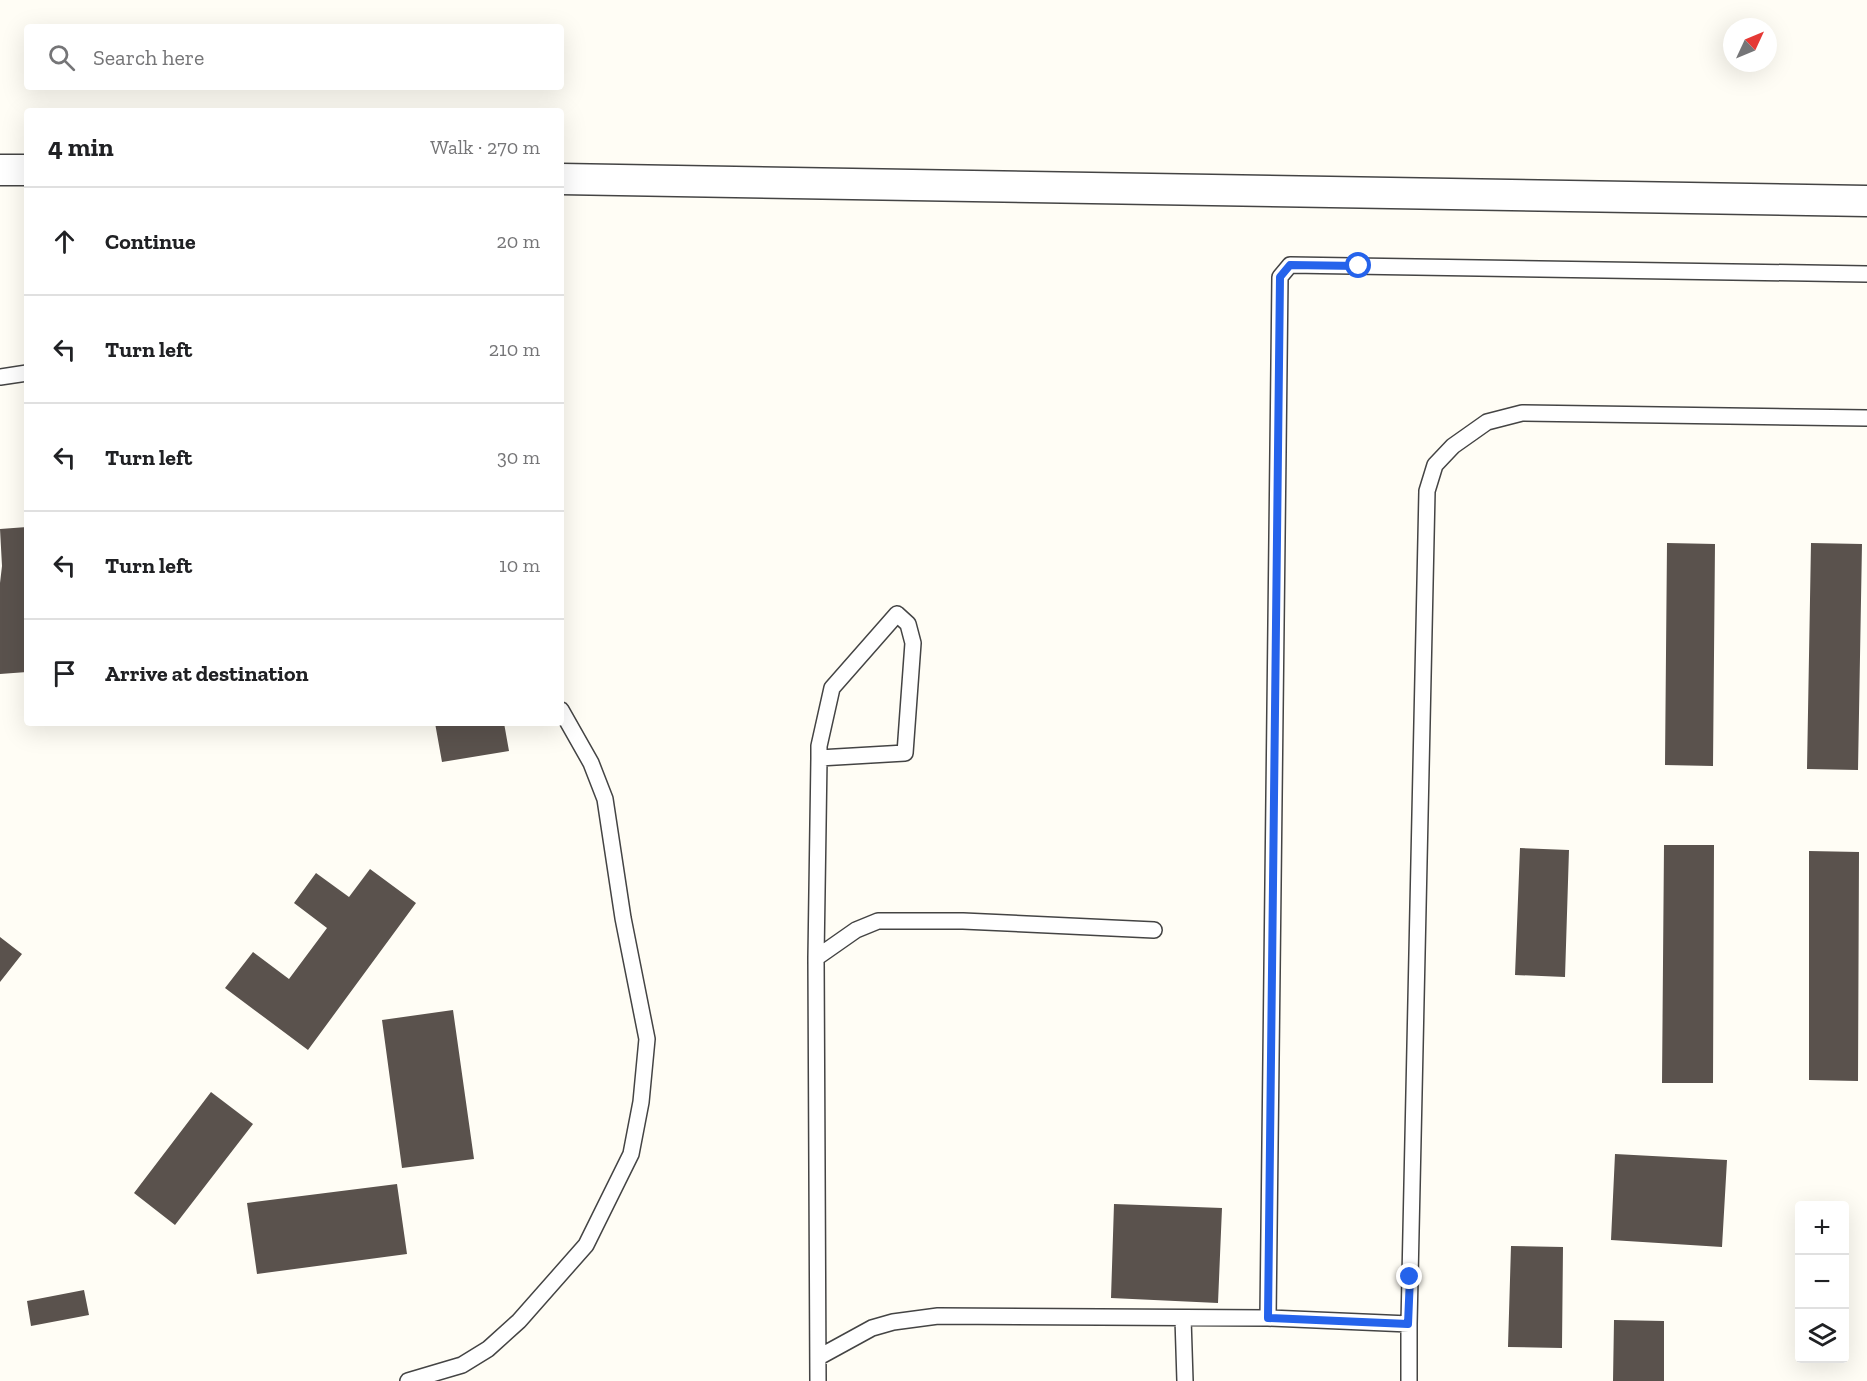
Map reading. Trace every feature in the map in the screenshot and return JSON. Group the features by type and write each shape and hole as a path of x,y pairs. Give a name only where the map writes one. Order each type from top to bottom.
{"street":[{"path":"0,170 24,170"},
{"path":"564,179 1867,201"}],"lane":[{"path":"1268,1318 1280,277 1290,265 1867,274"},
{"path":"0,377 24,373"},
{"path":"1409,1381 1408,1324 1427,491 1435,465 1453,446 1487,422 1522,413 1867,418"},
{"path":"818,1381 816,958 819,746 832,688 897,614 908,624 913,644 905,753 819,758"},
{"path":"408,1381 462,1365 488,1349 519,1322 586,1245 631,1154 641,1102 647,1039 623,918 605,799 591,763 564,715"},
{"path":"816,958 856,930 878,921 963,921 1154,930"},
{"path":"819,1357 872,1328 893,1322 938,1316 1268,1318 1408,1324"},
{"path":"1183,1318 1185,1381"}],"building":[{"path":"24,527 24,672 0,674 2,566 0,529"},
{"path":"1667,543 1715,544 1713,766 1665,765"},
{"path":"1811,543 1862,544 1858,770 1807,769"},
{"path":"436,726 505,726 509,751 442,762"},
{"path":"1664,845 1714,845 1713,1083 1662,1083"},
{"path":"1520,848 1569,850 1565,977 1515,975"},
{"path":"1809,851 1859,852 1858,1081 1809,1080"},
{"path":"370,869 416,903 308,1050 225,988 253,952 289,979 327,928 294,903 316,873 349,897"},
{"path":"0,937 22,954 0,982"},
{"path":"453,1010 474,1159 402,1168 382,1020"},
{"path":"211,1092 253,1124 175,1225 134,1193"},
{"path":"1615,1154 1727,1160 1722,1247 1611,1240"},
{"path":"397,1184 407,1254 257,1274 247,1203"},
{"path":"1114,1204 1222,1208 1218,1303 1111,1298"},
{"path":"1511,1246 1563,1247 1562,1348 1508,1347"},
{"path":"84,1290 89,1315 31,1326 27,1301"},
{"path":"1614,1320 1664,1321 1664,1381 1613,1381"}],"route":[{"path":"1359,266 1290,265 1280,277 1268,1318 1408,1324 1410,1277"}]}
